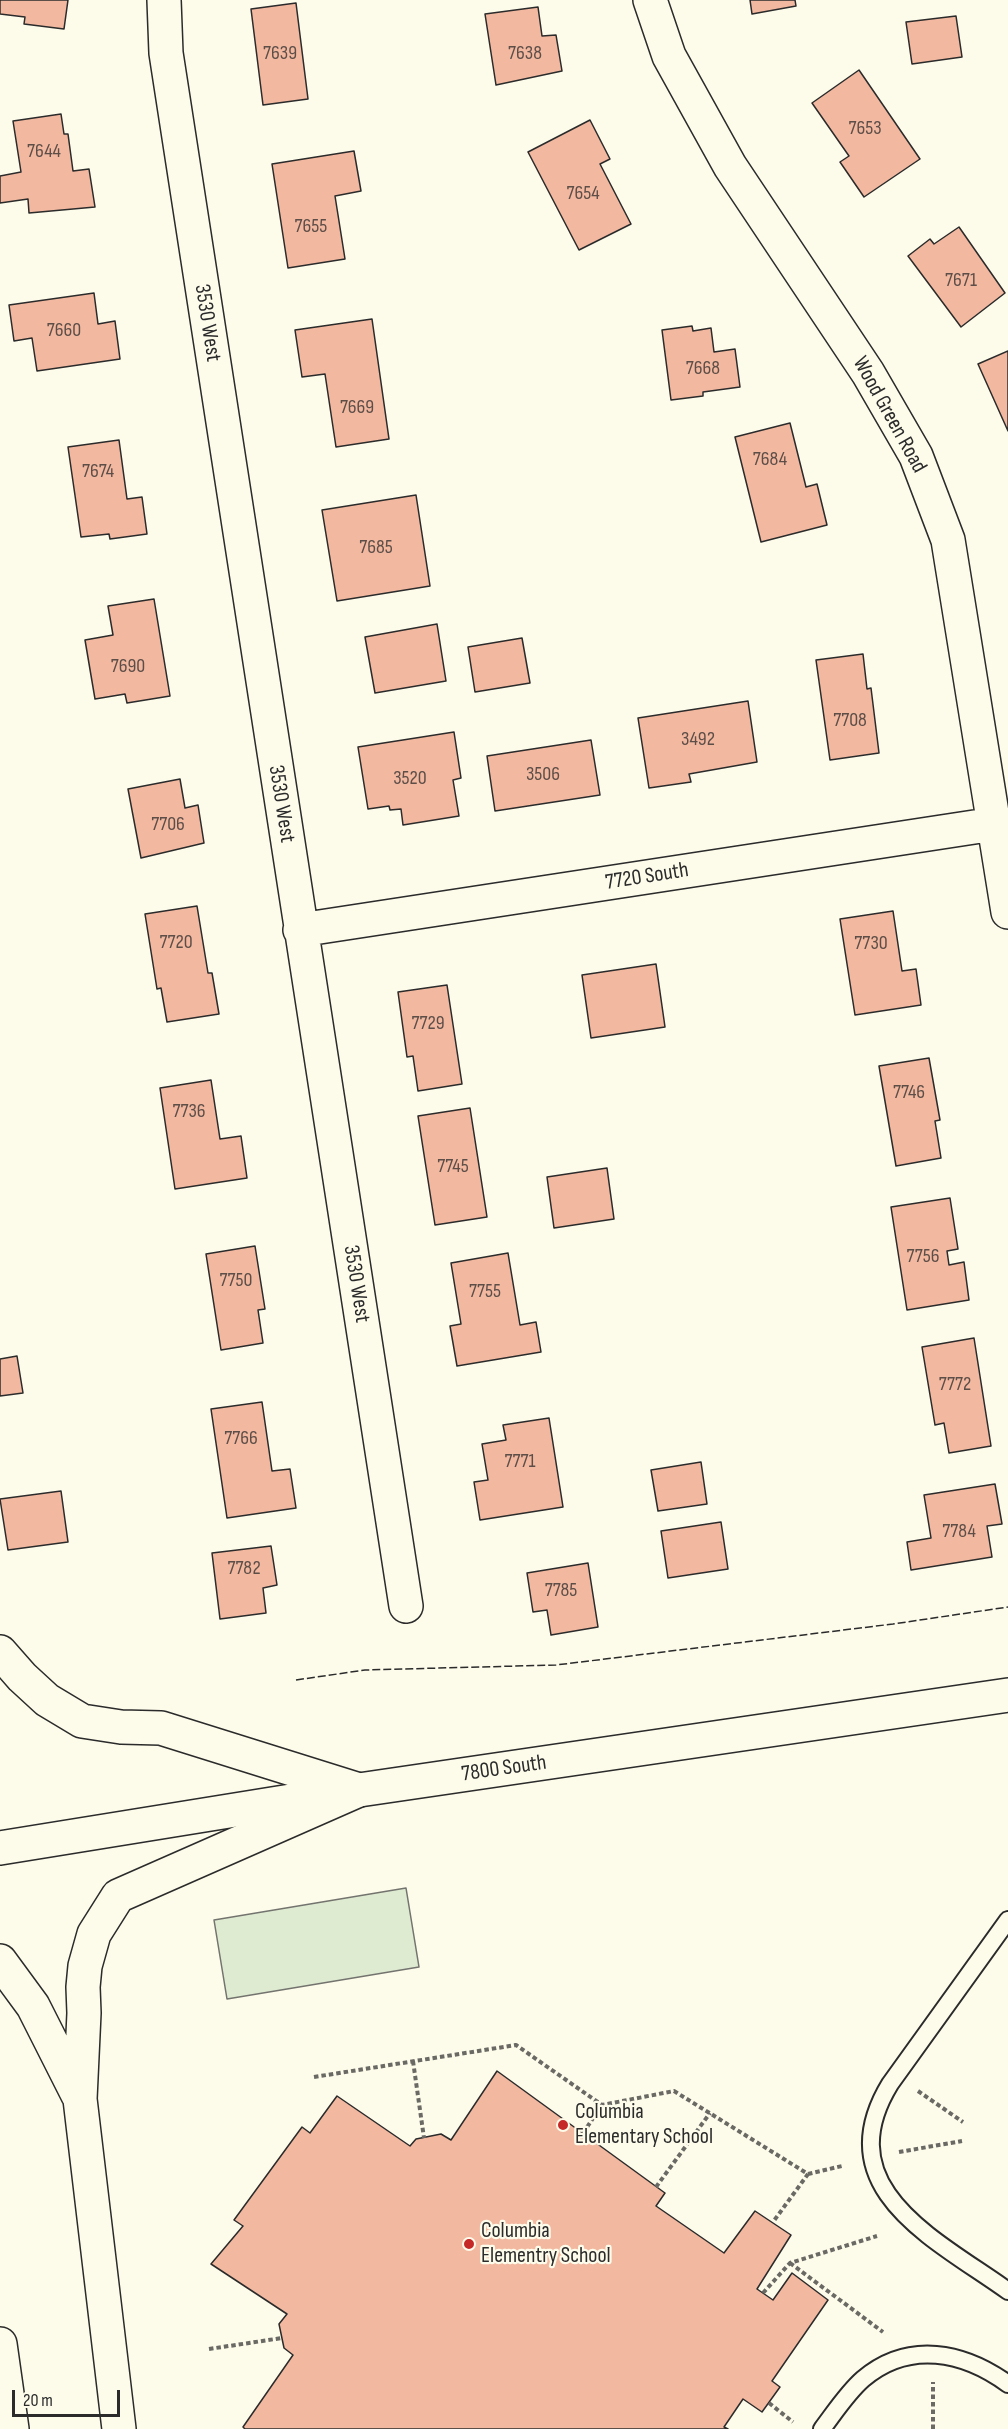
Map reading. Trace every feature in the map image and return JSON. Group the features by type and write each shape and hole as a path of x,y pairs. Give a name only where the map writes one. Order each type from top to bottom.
{"main road":[{"name":"3530 West","path":"164,0 166,53 406,1606"},
{"name":"Wood Green Road","path":"650,0 669,56 730,166 868,373 916,456 948,540 1008,912"},
{"name":"7720 South","path":"300,930 994,824"},
{"path":"0,1652 47,1700 82,1721 121,1727 161,1728 359,1790"},
{"name":"7800 South","path":"0,1848 359,1790 1008,1695"},
{"path":"119,2429 80,2099 85,1966 94,1935 118,1896 359,1790"},
{"path":"0,1961 33,2006 80,2099"},
{"path":"0,2344 12,2429"}],"lane":[{"path":"1008,1920 890,2084 880,2101 871,2139 877,2177 897,2209 1008,2291"},
{"path":"822,2429 864,2379 884,2366 906,2357 930,2354 969,2361 1008,2384"}],"path":[{"path":"314,2077 516,2045 602,2105"},
{"path":"413,2061 424,2138"},
{"path":"583,2133 602,2105 675,2091 808,2174"},
{"path":"918,2091 963,2122"},
{"path":"656,2187 710,2113"},
{"path":"898,2152 962,2141"},
{"path":"773,2222 808,2174 842,2166"},
{"path":"763,2293 790,2263 877,2236"},
{"path":"790,2263 883,2332"},
{"path":"209,2349 282,2338"},
{"path":"933,2382 933,2429"},
{"path":"769,2403 794,2422"}],"green space":[{"path":"406,1888 419,1967 227,1999 214,1920"}],"building":[{"path":"0,0 68,0 64,29 24,24 25,17 0,14"},
{"path":"750,0 795,0 796,6 752,14"},
{"path":"296,3 308,99 263,105 251,9"},
{"path":"538,7 542,36 556,35 562,71 496,85 485,14"},
{"path":"956,16 962,57 912,64 906,22"},
{"path":"859,70 920,159 864,197 840,162 849,156 812,103"},
{"path":"61,114 64,134 68,134 73,171 89,169 95,207 29,213 28,199 0,203 0,176 21,172 13,121"},
{"path":"590,120 610,159 600,164 631,224 579,250 528,152"},
{"path":"354,151 361,191 335,196 345,259 288,268 272,164"},
{"path":"959,227 1005,293 961,327 908,256 930,239 934,244"},
{"path":"94,293 98,324 115,321 120,359 37,371 32,338 14,341 9,305"},
{"path":"372,319 389,439 336,447 325,374 302,377 295,330"},
{"path":"692,326 693,331 711,328 714,352 735,349 740,387 703,392 703,396 671,400 662,330"},
{"path":"1008,351 1008,431 978,364"},
{"path":"790,423 806,487 817,484 827,525 761,542 735,437"},
{"path":"119,440 127,499 142,497 147,534 110,539 109,534 81,537 68,447"},
{"path":"416,495 430,586 337,601 322,510"},
{"path":"154,599 170,696 127,703 125,694 95,699 85,640 113,635 108,606"},
{"path":"437,624 446,681 375,693 365,637"},
{"path":"522,638 530,683 475,692 468,647"},
{"path":"863,654 867,689 871,688 879,753 830,760 816,660"},
{"path":"748,701 757,762 689,774 691,782 649,788 638,718"},
{"path":"454,732 461,778 453,780 459,816 403,825 401,809 390,810 389,806 368,809 358,747"},
{"path":"591,740 600,795 495,811 487,756"},
{"path":"180,779 185,808 198,805 204,843 141,858 128,789"},
{"path":"197,906 208,973 212,973 219,1014 167,1022 161,988 157,989 145,914"},
{"path":"893,911 902,971 916,969 921,1005 855,1015 840,919"},
{"path":"656,964 665,1027 591,1038 582,975"},
{"path":"447,985 462,1084 418,1091 413,1056 407,1057 398,992"},
{"path":"929,1058 940,1120 935,1121 941,1158 896,1166 879,1066"},
{"path":"211,1080 220,1139 241,1136 247,1178 175,1189 160,1088"},
{"path":"470,1108 487,1217 435,1225 418,1116"},
{"path":"607,1168 614,1219 554,1228 547,1177"},
{"path":"950,1198 958,1249 947,1251 949,1265 964,1262 969,1300 907,1310 891,1207"},
{"path":"255,1246 265,1309 258,1310 263,1343 221,1350 206,1254"},
{"path":"508,1253 520,1325 536,1322 541,1352 457,1366 450,1326 461,1324 451,1263"},
{"path":"974,1338 991,1446 949,1453 944,1423 935,1425 922,1347"},
{"path":"17,1356 23,1393 0,1396 0,1359"},
{"path":"262,1402 272,1471 290,1469 296,1508 227,1518 211,1409"},
{"path":"549,1418 563,1507 480,1520 474,1482 488,1480 482,1444 506,1440 503,1425"},
{"path":"701,1462 707,1504 658,1511 651,1470"},
{"path":"995,1484 1002,1524 987,1526 992,1557 911,1570 907,1542 931,1538 924,1495"},
{"path":"61,1491 68,1542 8,1550 0,1499"},
{"path":"721,1522 728,1569 668,1578 661,1531"},
{"path":"271,1546 277,1585 263,1588 266,1613 220,1619 212,1553"},
{"path":"588,1563 598,1627 551,1635 547,1610 533,1612 527,1573"},
{"name":"Columbia Elementry School","path":"497,2071 665,2193 656,2206 724,2253 755,2211 791,2235 757,2289 773,2300 792,2273 828,2300 772,2381 780,2387 762,2412 743,2399 724,2427 728,2429 245,2429 243,2427 293,2355 284,2348 279,2324 287,2314 211,2264 243,2226 234,2220 302,2127 310,2133 337,2096 410,2146 416,2139 441,2134 451,2140"}],"fence":[{"path":"296,1680 365,1670 556,1665 893,1624 1008,1607"}],"place":[{"name":"Columbia Elementary School","path":"563,2125"},
{"name":"Columbia Elementry School","path":"469,2244"}]}
